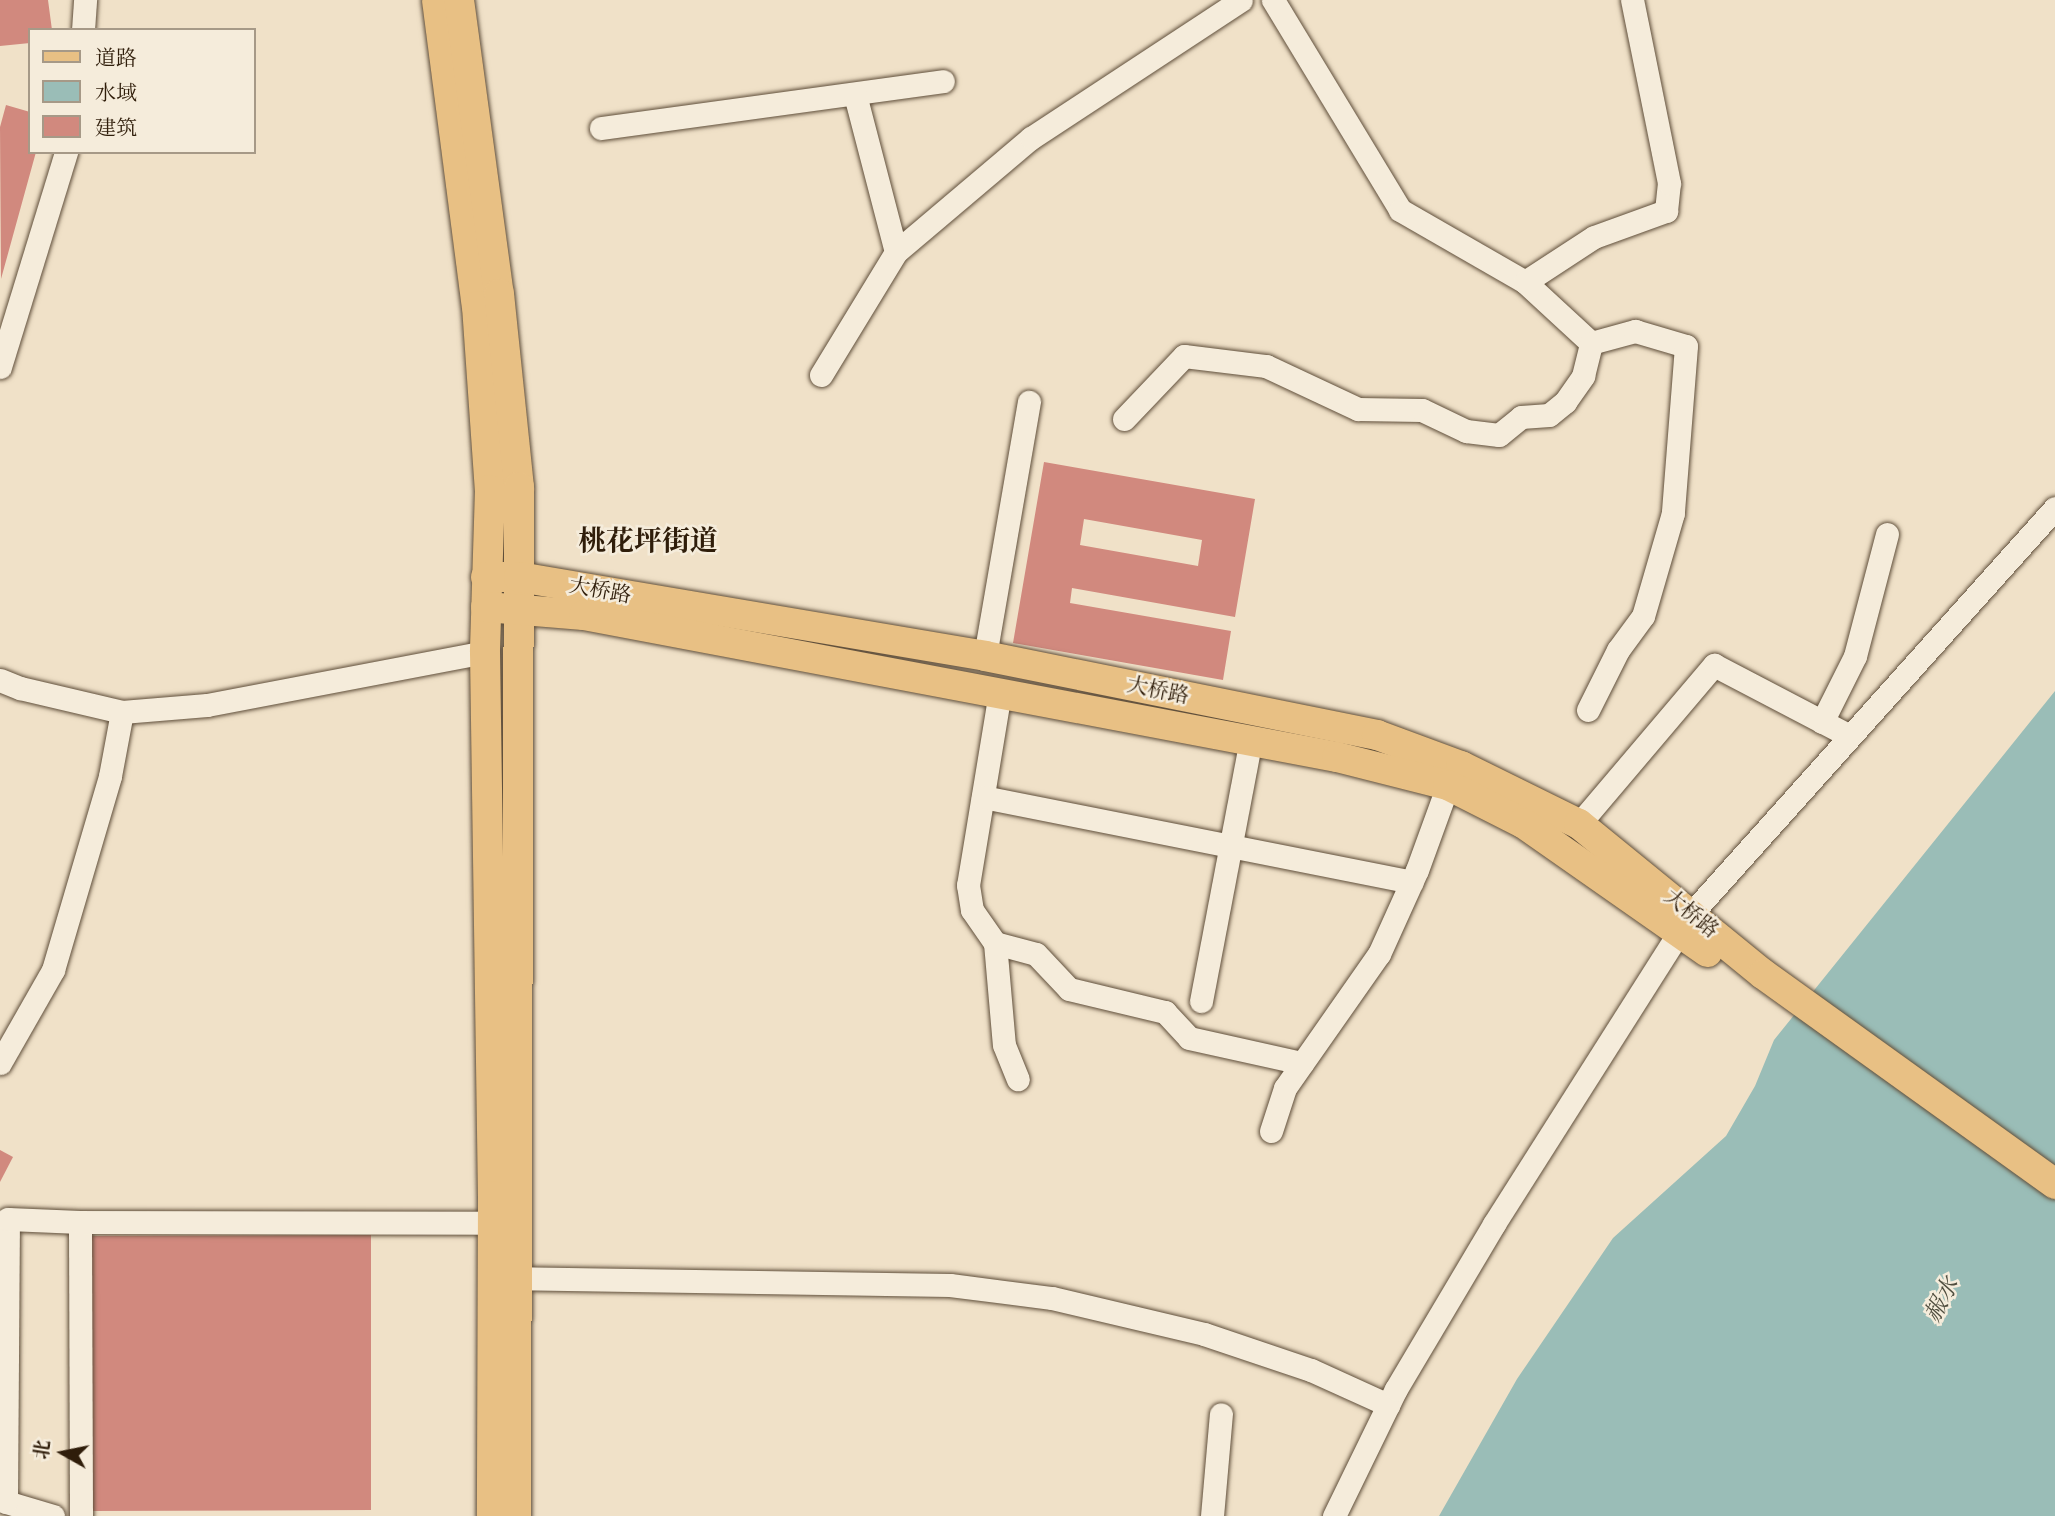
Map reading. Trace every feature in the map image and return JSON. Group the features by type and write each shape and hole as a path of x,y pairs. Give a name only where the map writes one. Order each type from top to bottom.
{"main road":[{"path":"437,0 477,306 490,490 485,652 493,1223 505,1278 516,1516"},
{"path":"458,0 499,294 519,487 519,608 505,1278 492,1516"},
{"name":"大桥路","path":"486,577 519,577 985,656 1377,735 1461,766 1579,824 1686,923 1759,981"},
{"path":"486,607 584,615 1251,740 1337,757 1448,785 1523,823 1686,923"},
{"path":"1759,981 2055,1184"},
{"path":"1759,981 2055,1206"}],"street":[{"path":"83,28 85,0"},
{"path":"821,375 896,251 1031,138 1241,0"},
{"path":"1273,0 1400,210 1525,282 1591,343"},
{"path":"1525,282 1594,237 1666,211 1669,183 1632,0"},
{"path":"601,128 943,81"},
{"path":"855,95 896,251"},
{"path":"0,367 65,154"},
{"path":"1588,710 1618,650 1643,615 1673,513 1686,346 1635,331 1591,343"},
{"path":"1124,419 1184,356 1266,366 1358,409 1422,410 1466,431 1499,435 1521,417 1549,415 1565,402 1583,376 1591,343"},
{"path":"985,656 1029,402"},
{"path":"1334,1516 1388,1405 1494,1224 1686,923 1848,735 2055,508"},
{"path":"1822,722 1855,656 1887,534"},
{"path":"0,680 20,688 122,712 208,705 485,652"},
{"path":"1579,824 1714,666 1848,735"},
{"path":"1000,692 968,885 972,910 995,943 1004,1045 1018,1079"},
{"path":"0,1063 53,970 110,776 122,712"},
{"path":"1201,1001 1251,740"},
{"path":"1271,1131 1285,1087 1379,954 1412,881 1448,785"},
{"path":"983,797 1412,881"},
{"path":"995,943 1036,954 1069,989 1165,1012 1189,1038 1302,1063"},
{"path":"53,1516 6,1503 8,1219 80,1222 493,1223"},
{"path":"80,1222 81,1516"},
{"path":"505,1278 950,1284 1052,1297 1204,1334 1311,1370 1388,1405"},
{"path":"1212,1516 1221,1414"}],"water":[{"name":"赧水","path":"2055,691 2055,1516 1439,1516 1517,1379 1613,1238 1726,1136 1755,1086 1774,1040"}],"building":[{"path":"0,0 48,0 52,28 28,28 28,43 0,46"},
{"path":"6,105 28,111 28,154 35,154 1,279 0,127"},
{"path":"1044,462 1255,499 1235,617 1072,588 1070,603 1231,631 1223,680 1013,643","holes":["1084,519 1202,540 1198,566 1080,545"]},
{"path":"0,1150 13,1157 0,1182"},
{"path":"371,1235 371,1510 90,1511 89,1236"}],"district":[{"name":"桃花坪街道","path":"648,542"}]}
